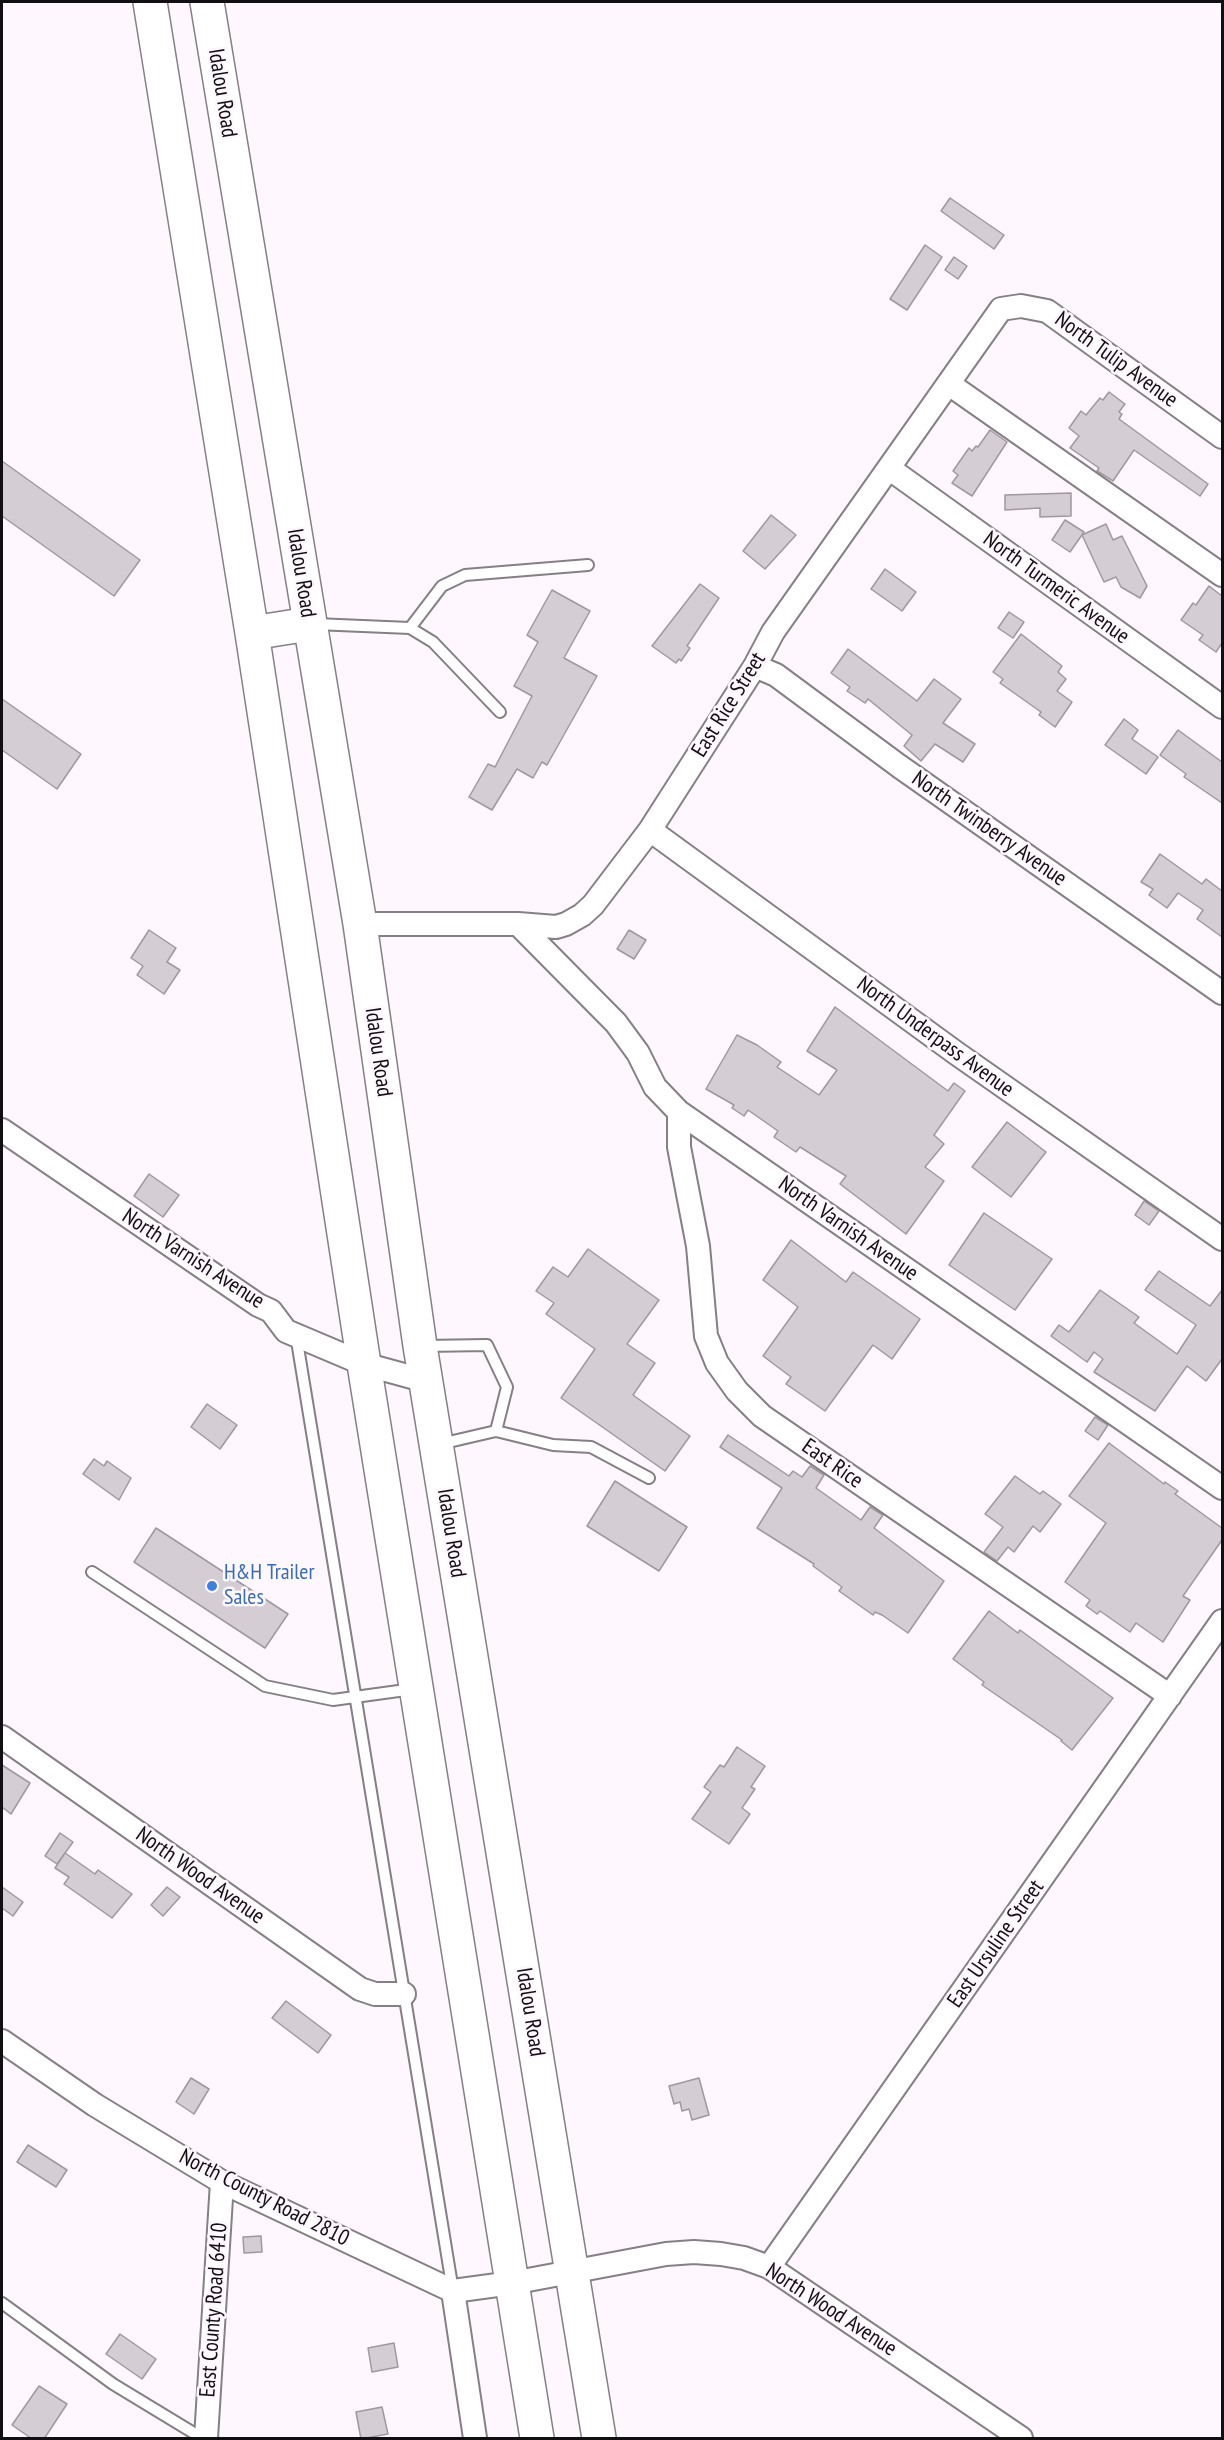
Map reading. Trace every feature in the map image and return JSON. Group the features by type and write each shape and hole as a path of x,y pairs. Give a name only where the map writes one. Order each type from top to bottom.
{"highway":[{"path":"150,2 252,633 364,1364 537,2439"},
{"name":"Idalou Road","path":"207,2 360,924 420,1346 599,2439"},
{"path":"252,633 309,624"}],"street":[{"name":"North Tulip Avenue","path":"1002,309 1021,306 1047,311 1222,437"},
{"name":"East Rice Street","path":"360,924 518,924 556,927 582,915 593,905 650,830 755,666 773,632 1002,309"},
{"path":"949,384 1222,575"},
{"name":"North Turmeric Avenue","path":"890,469 1222,707"},
{"name":"North Twinberry Avenue","path":"755,666 776,675 899,766 1222,993"},
{"name":"North Underpass Avenue","path":"650,830 956,1053 1222,1239"},
{"name":"North Varnish Avenue","path":"518,924 616,1023 638,1053 655,1087 679,1112 1222,1488"},
{"name":"East Rice","path":"679,1112 679,1147 698,1246 706,1336 717,1363 737,1391 762,1416 1170,1696"},
{"name":"North Varnish Avenue","path":"2,1130 258,1305 271,1311 286,1330 364,1364 426,1381"},
{"name":"East Ursuline Street","path":"769,2266 1222,1621"},
{"name":"North Wood Avenue","path":"2,1737 360,1989 375,1994 404,1994"},
{"name":"North County Road 2810","path":"2,2042 95,2105 222,2182 453,2291"},
{"name":"East County Road 6410","path":"204,2439 222,2182"},
{"name":"North Wood Avenue","path":"512,2283 666,2254 694,2252 744,2258 769,2266 1021,2439"},
{"path":"475,2439 453,2291 512,2283"}],"lane":[{"path":"411,628 442,586 465,575 588,565"},
{"path":"309,624 411,628 433,642 500,712"},
{"path":"296,1335 453,2291"},
{"path":"420,1346 487,1345 507,1387 496,1431"},
{"path":"436,1445 496,1431 553,1445 591,1448 649,1478"},
{"path":"92,1572 265,1686 333,1700 416,1689"},
{"path":"2,2303 113,2384 204,2439"}],"building":[{"path":"950,198 1004,235 994,249 941,211"},
{"path":"925,245 942,257 907,310 890,299"},
{"path":"954,257 967,266 958,279 945,270"},
{"path":"1109,392 1125,404 1119,412 1122,414 1119,419 1208,484 1200,496 1134,450 1113,481 1097,471 1099,468 1070,448 1079,436 1069,428 1081,411 1086,415 1100,398 1103,400"},
{"path":"990,430 1007,442 972,496 952,483 958,475 953,471 969,448 972,451 976,446 978,447"},
{"path":"2,461 140,560 114,596 2,516"},
{"path":"1071,493 1071,516 1040,517 1040,508 1005,510 1005,495"},
{"path":"771,515 796,535 765,569 743,551"},
{"path":"1065,520 1084,532 1070,552 1052,540"},
{"path":"1106,524 1113,540 1122,536 1147,586 1140,598 1121,587 1116,577 1104,582 1082,535"},
{"path":"885,569 916,592 902,611 871,589"},
{"path":"700,584 719,598 687,646 690,648 681,661 679,659 676,663 652,646"},
{"path":"1209,586 1222,596 1222,643 1216,652 1199,640 1203,635 1181,620 1193,603 1196,605"},
{"path":"552,590 590,611 564,658 597,676 547,765 542,762 533,778 517,769 492,810 469,797 488,764 495,767 532,696 514,686 538,642 527,635"},
{"path":"1009,612 1024,622 1013,638 998,628"},
{"path":"1021,634 1062,666 1058,672 1066,679 1057,691 1072,702 1055,727 1039,715 1041,712 1000,683 1003,679 993,672"},
{"path":"848,649 917,701 934,679 961,699 943,723 975,744 963,762 935,744 921,761 904,746 912,735 868,699 865,703 847,691 850,687 831,673"},
{"path":"2,699 81,754 57,789 2,750"},
{"path":"1124,719 1138,730 1132,739 1158,757 1146,774 1105,745"},
{"path":"1178,730 1222,762 1222,803 1184,777 1186,774 1160,755"},
{"path":"1160,854 1202,884 1206,879 1222,891 1222,937 1197,919 1203,910 1178,893 1167,908 1149,895 1153,889 1141,882"},
{"path":"149,930 176,948 167,962 180,970 164,994 137,975 143,966 131,958"},
{"path":"629,930 646,940 634,959 617,949"},
{"path":"835,1007 948,1091 954,1083 965,1091 934,1135 944,1144 925,1167 944,1181 906,1234 840,1184 846,1176 800,1147 796,1152 774,1137 778,1131 748,1110 744,1116 732,1108 734,1105 706,1089 737,1035 757,1045 781,1062 777,1067 819,1095 837,1070 807,1051"},
{"path":"1007,1122 1046,1152 1011,1197 972,1167"},
{"path":"149,1174 179,1195 163,1217 134,1196"},
{"path":"1144,1201 1159,1211 1149,1225 1135,1215"},
{"path":"984,1213 1052,1259 1015,1310 949,1265"},
{"path":"791,1240 846,1282 853,1272 920,1319 892,1359 873,1345 825,1411 786,1384 791,1377 763,1356 798,1307 763,1280"},
{"path":"588,1249 659,1300 627,1344 655,1363 633,1395 690,1436 665,1471 561,1398 595,1349 546,1314 554,1303 536,1291 553,1267 568,1277"},
{"path":"1159,1271 1210,1306 1222,1290 1222,1359 1206,1381 1187,1366 1155,1411 1094,1372 1103,1359 1094,1352 1087,1362 1051,1336 1059,1325 1069,1332 1100,1290 1139,1317 1134,1323 1177,1354 1196,1325 1145,1290"},
{"path":"207,1404 237,1425 220,1449 191,1427"},
{"path":"1095,1417 1108,1425 1098,1440 1085,1431"},
{"path":"728,1435 789,1476 793,1471 802,1477 810,1466 824,1475 816,1488 861,1520 870,1507 883,1515 874,1528 944,1581 908,1633 882,1615 875,1612 873,1615 839,1591 842,1587 813,1566 814,1564 757,1528 782,1488 720,1447"},
{"path":"1109,1443 1164,1484 1165,1482 1178,1491 1175,1494 1222,1528 1222,1540 1183,1596 1190,1600 1163,1642 1136,1623 1130,1632 1100,1611 1097,1614 1086,1606 1090,1600 1065,1582 1106,1523 1069,1496"},
{"path":"94,1459 104,1466 107,1461 131,1478 119,1500 83,1474"},
{"path":"1015,1476 1040,1494 1043,1491 1061,1504 1040,1532 1033,1526 1014,1552 1008,1547 997,1561 984,1552 1003,1527 985,1514"},
{"path":"615,1481 687,1527 659,1571 587,1526"},
{"path":"156,1528 288,1614 265,1648 134,1562"},
{"path":"989,1611 1018,1633 1020,1630 1113,1698 1072,1750 1062,1740 982,1685 984,1682 953,1659"},
{"path":"737,1747 765,1766 751,1787 755,1789 742,1808 750,1814 729,1844 692,1819 711,1792 704,1787 720,1765 724,1767"},
{"path":"2,1765 30,1783 11,1814 2,1807"},
{"path":"60,1833 73,1842 57,1864 45,1856"},
{"path":"65,1853 95,1874 98,1870 132,1894 112,1918 64,1884 69,1877 55,1868"},
{"path":"2,1887 23,1902 13,1916 2,1908"},
{"path":"167,1887 180,1897 163,1916 151,1905"},
{"path":"286,2001 331,2035 318,2053 272,2018"},
{"path":"191,2078 209,2089 194,2114 176,2102"},
{"path":"699,2078 709,2115 692,2120 689,2109 682,2111 680,2102 674,2104 669,2086"},
{"path":"28,2145 67,2170 56,2187 17,2162"},
{"path":"261,2236 262,2252 244,2253 243,2237"},
{"path":"120,2334 156,2359 142,2379 106,2354"},
{"path":"394,2343 398,2367 372,2372 368,2348"},
{"path":"39,2386 67,2404 44,2439 32,2439 12,2425"},
{"path":"382,2407 388,2434 361,2439 356,2412"}],"place":[{"name":"H&H Trailer Sales","path":"212,1586"}]}
